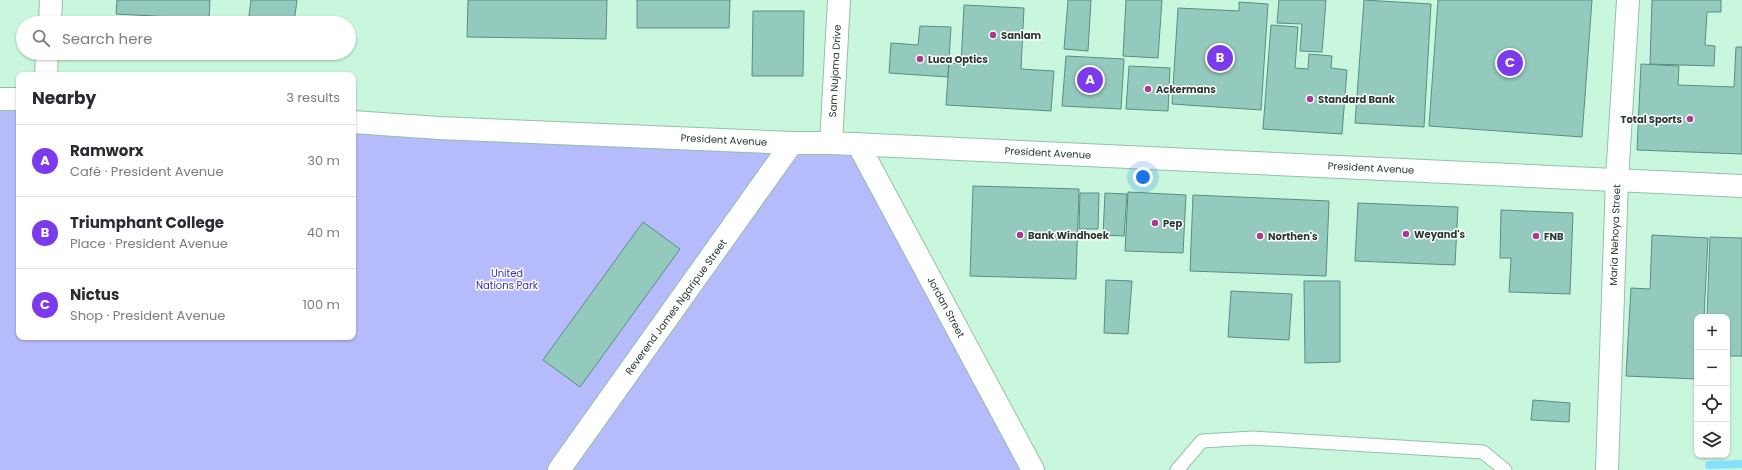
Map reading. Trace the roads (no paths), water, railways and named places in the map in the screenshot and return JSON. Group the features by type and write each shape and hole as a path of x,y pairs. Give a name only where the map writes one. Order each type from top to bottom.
{"street":[{"path":"50,16 51,0"},
{"name":"Sam Nujoma Drive","path":"831,143 839,0"},
{"name":"Maria Nehoya Street","path":"1607,470 1617,180 1628,0"},
{"path":"46,72 47,60"},
{"path":"0,99 16,99"},
{"name":"President Avenue","path":"356,122 439,128 792,144 858,144 1742,186"},
{"name":"Reverend James Ngaripue Street","path":"559,470 792,144"},
{"name":"Jordan Street","path":"858,144 1033,470"}],"lane":[{"path":"1176,470 1202,441 1253,438 1483,452 1505,470"}],"waterway":[{"path":"1709,465 1742,464"}],"place":[{"name":"Sanlam","path":"993,35"},
{"name":"Triumphant College","path":"1220,58"},
{"name":"Luca Optics","path":"920,59"},
{"name":"Nictus","path":"1510,63"},
{"name":"Ramworx","path":"1090,80"},
{"name":"Ackermans","path":"1148,89"},
{"name":"Standard Bank","path":"1310,99"},
{"name":"Total Sports","path":"1690,119"},
{"name":"Pep","path":"1155,223"},
{"name":"Weyand's","path":"1406,234"},
{"name":"Bank Windhoek","path":"1020,235"},
{"name":"Northen's","path":"1260,236"},
{"name":"FNB","path":"1536,236"}],"park label":[{"name":"United Nations Park","path":"507,278"}]}
